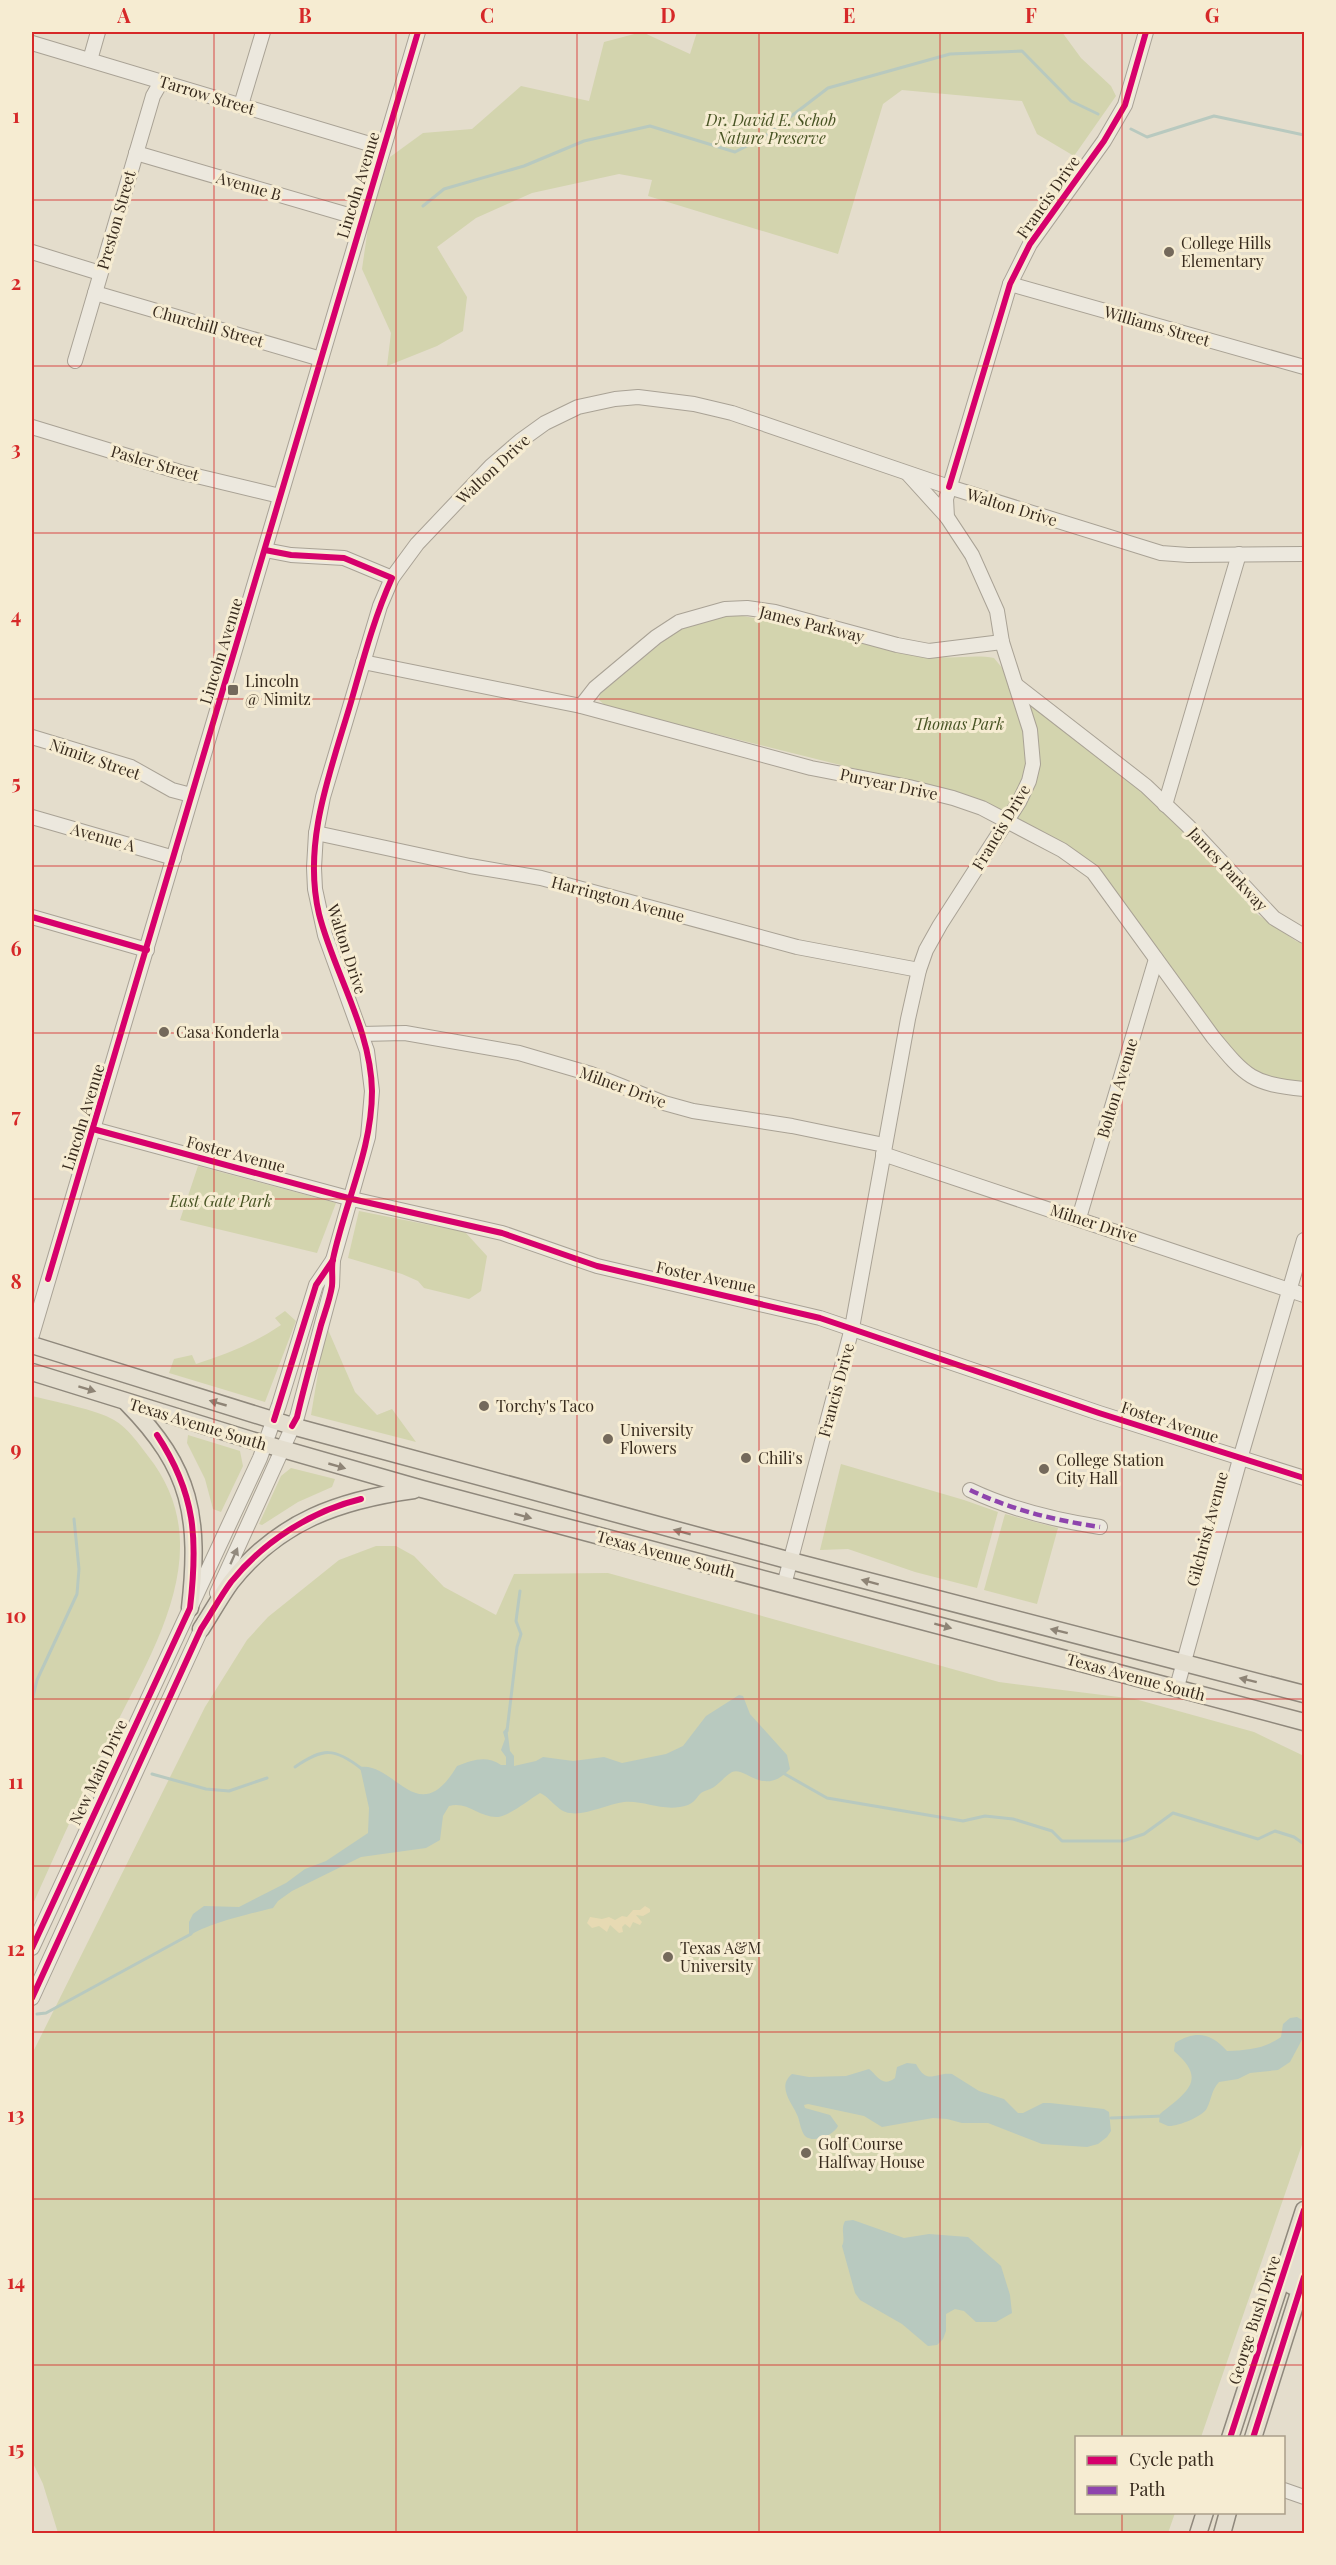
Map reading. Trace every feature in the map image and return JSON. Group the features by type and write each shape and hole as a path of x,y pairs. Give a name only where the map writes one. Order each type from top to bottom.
{"main road":[{"name":"Texas Avenue South","path":"32,1345 292,1426 791,1561 1305,1694"},
{"name":"Texas Avenue South","path":"32,1372 274,1447 422,1489 1305,1722"},
{"path":"124,1401 157,1435 177,1468 186,1491 195,1546 190,1608"},
{"path":"201,1629 241,1571 262,1551 290,1530 318,1515 353,1501 422,1489"},
{"path":"567,1527 575,1502"},
{"name":"George Bush Drive","path":"1231,2436 1304,2211"},
{"path":"1275,2369 1275,2342 1305,2249"},
{"path":"1254,2436 1305,2277"},
{"path":"1198,2534 1204,2514"},
{"path":"1222,2534 1227,2514"}],"street":[{"path":"90,60 98,32"},
{"path":"241,105 263,32"},
{"name":"Lincoln Avenue","path":"32,1335 418,32"},
{"name":"Francis Drive","path":"784,1585 852,1328 919,970 940,925 1008,821 1024,792 1033,764 1030,730 1002,642 992,600 972,555 947,517 946,499 1010,284 1030,244 1104,141 1125,105 1146,32"},
{"name":"Tarrow Street","path":"32,43 383,148"},
{"name":"Preston Street","path":"75,361 153,96 161,82"},
{"name":"Avenue B","path":"136,153 362,219"},
{"path":"32,252 100,273"},
{"name":"Williams Street","path":"1010,284 1305,367"},
{"name":"Churchill Street","path":"95,293 321,359"},
{"name":"Walton Drive","path":"274,1447 297,1417 332,1286 333,1260 352,1199 368,1137 371,1113 370,1068 362,1034 325,934 315,889 316,833 323,797 380,606 393,578 417,544 491,466 545,423 592,403 638,397 694,404 732,413 949,487 1161,553 1305,554"},
{"name":"Pasler Street","path":"32,427 180,472 280,496"},
{"path":"906,472 947,517"},
{"path":"265,550 291,555 344,558 393,578"},
{"path":"1165,805 1239,554"},
{"name":"James Parkway","path":"581,706 595,688 656,637 679,622 725,609 747,608 775,612 897,645 929,651 1002,642"},
{"name":"Puryear Drive","path":"363,662 581,706 811,768 953,798 982,808 1062,850 1093,872 1213,1037 1248,1076 1272,1086 1305,1089"},
{"name":"James Parkway","path":"1016,685 1146,786 1188,826 1274,918 1305,936"},
{"name":"Nimitz Street","path":"32,737 131,767 172,790 192,795"},
{"name":"Avenue A","path":"32,817 174,858"},
{"name":"Harrington Avenue","path":"316,833 470,866 541,878 797,947 919,970"},
{"path":"32,917 147,950"},
{"name":"Bolton Avenue","path":"1079,1218 1156,959"},
{"name":"Milner Drive","path":"362,1034 405,1033 519,1053 591,1074 664,1104 693,1111 792,1126 884,1150 1305,1295"},
{"name":"Foster Avenue","path":"93,1130 352,1199 502,1233 597,1266 782,1308 852,1328 1088,1410 1305,1478"},
{"name":"Gilchrist Avenue","path":"1177,1687 1240,1459 1305,1240"},
{"name":"Walton Drive","path":"274,1447 274,1420 316,1285 333,1260"},
{"name":"New Main Drive","path":"32,1948 190,1608 274,1447"},
{"name":"New Main Drive","path":"32,1998 201,1629 274,1447"},
{"path":"970,1490 1004,1506 1064,1521 1100,1527"},
{"path":"67,1870 87,1878"},
{"path":"1285,2490 1305,2497"}],"green space":[{"name":"Dr. David E. Schob Nature Preserve","path":"642,32 690,54 697,32 1062,32 1081,58 1111,86 1116,96 1074,156 1037,134 1022,101 902,90 883,104 838,254 648,196 652,180 619,174 532,193 476,218 437,247 467,297 463,331 437,346 387,366 391,333 362,269 370,214 390,157 423,133 472,129 521,86 589,101 604,42"},
{"name":"Thomas Park","path":"736,615 934,656 994,658 1029,701 1164,809 1257,914 1304,944 1304,1084 1276,1083 1242,1071 1100,873 961,795 607,707 599,700 600,694 677,630 696,622"},
{"name":"East Gate Park","path":"198,1166 336,1203 317,1253 180,1220"},
{"path":"359,1211 465,1232 487,1256 481,1291 469,1299 424,1288 418,1281 402,1274 348,1258"},
{"path":"285,1311 296,1321 265,1402 169,1373 174,1359 192,1355 196,1364 251,1343 281,1325 275,1318"},
{"path":"326,1325 355,1392 377,1415 392,1409 416,1442 311,1415"},
{"path":"32,1396 107,1416 124,1427 148,1456 169,1491 179,1526 179,1561 173,1596 161,1632 91,1776 32,1906"},
{"path":"188,1435 240,1451 243,1466 221,1512 213,1509 205,1479 187,1443"},
{"path":"841,1464 998,1512 977,1588 915,1572 848,1549 820,1550"},
{"path":"291,1468 335,1479 332,1487 298,1502 262,1525 259,1524 281,1476"},
{"path":"1005,1514 1058,1528 1037,1604 984,1590"},
{"name":"Texas A&M University","path":"376,1546 396,1546 414,1556 444,1587 496,1615 514,1574 608,1573 999,1682 1135,1699 1254,1732 1304,1756 1304,2139 1201,2436 1075,2436 1075,2514 1175,2514 1168,2533 58,2533 43,2484 32,2461 32,2054 205,1707 247,1640 268,1617 339,1560"}],"sand":[{"path":"645,1906 650,1909 650,1912 643,1916 636,1915 642,1922 640,1925 633,1922 630,1928 625,1924 622,1927 623,1932 619,1933 610,1925 607,1932 599,1926 592,1928 587,1923 590,1917 602,1919 609,1917 615,1920 622,1916 627,1917 633,1910 640,1910"}],"shaded area":[{"path":"739,1695 743,1696 750,1714 787,1755 790,1769 772,1781 756,1779 737,1771 732,1772 714,1787 701,1793 692,1803 671,1808 624,1802 582,1813 570,1813 562,1810 540,1793 513,1811 498,1817 491,1817 462,1806 449,1806 443,1816 440,1840 426,1848 361,1857 292,1891 278,1901 273,1908 218,1923 189,1936 189,1922 193,1914 204,1906 239,1907 286,1883 305,1869 326,1861 368,1833 369,1808 360,1767 373,1768 418,1794 430,1793 443,1785 457,1766 485,1759 506,1765 506,1757 501,1750 505,1739 503,1732 507,1727 514,1766 543,1757 573,1761 604,1757 622,1763 666,1754 683,1746 706,1716"},
{"path":"1297,2017 1304,2021 1304,2036 1290,2062 1278,2070 1250,2073 1238,2079 1219,2082 1207,2108 1201,2114 1172,2126 1159,2122 1160,2114 1185,2092 1192,2078 1184,2061 1174,2051 1175,2043 1190,2036 1203,2035 1215,2040 1227,2051 1255,2048 1281,2037 1283,2024 1290,2018"},
{"path":"907,2063 916,2064 924,2075 928,2076 952,2074 979,2091 1004,2099 1018,2113 1023,2113 1043,2103 1104,2109 1109,2112 1111,2131 1098,2144 1087,2147 1042,2144 988,2123 962,2123 933,2118 882,2127 864,2116 808,2104 804,2105 805,2108 830,2115 838,2126 818,2139 805,2136 787,2095 785,2084 792,2074 809,2077 846,2076 869,2069 880,2080 887,2082 895,2078 897,2067"},
{"path":"853,2220 904,2238 929,2234 968,2237 1001,2266 1010,2295 1012,2313 996,2322 976,2322 964,2311 955,2309 946,2314 946,2331 943,2339 937,2345 928,2346 902,2324 860,2300 855,2293 842,2246 845,2221"}],"waterway":[{"path":"423,206 444,189 524,166 584,141 650,126 735,152 764,137 828,88 950,54 1022,51 1071,101 1098,114"},
{"path":"1131,129 1147,137 1214,116 1304,135"},
{"path":"32,1701 37,1680 77,1594 79,1569 74,1519"},
{"path":"507,1731 517,1647 521,1634 516,1621 520,1591"},
{"path":"295,1767 313,1756 328,1753 344,1757 362,1769"},
{"path":"783,1773 827,1798 963,1821 985,1816 1013,1819 1052,1831 1062,1841 1123,1841 1144,1834 1173,1813 1258,1839 1275,1831 1294,1837 1304,1844"},
{"path":"152,1774 206,1789 229,1791 267,1778"},
{"path":"37,2014 46,2013 191,1934"},
{"path":"1111,2118 1163,2116"}],"marked path":[{"path":"970,1490 1033,1513 1100,1527"}],"cycle path":[{"path":"48,1279 418,32"},
{"path":"949,487 1010,284 1030,244 1104,141 1125,105 1146,32"},
{"path":"265,550 291,555 344,558 392,578 369,639 335,754 316,833 314,860 319,914 359,1023 370,1068 372,1091 368,1134 333,1259 330,1296 297,1417 292,1426"},
{"path":"32,917 147,950"},
{"path":"93,1129 352,1199 502,1233 597,1266 820,1318 1099,1413 1304,1478"},
{"path":"274,1420 316,1285 333,1260"},
{"path":"32,1948 190,1608 194,1561 191,1518 180,1477 157,1435"},
{"path":"32,1998 201,1629 223,1594 244,1567 273,1541 324,1511 361,1499"},
{"path":"1231,2436 1304,2210"},
{"path":"1254,2436 1304,2277"}],"place":[{"name":"College Hills Elementary","path":"1169,252"},
{"name":"Lincoln @ Nimitz","path":"233,690"},
{"name":"Casa Konderla","path":"164,1032"},
{"name":"Torchy's Taco","path":"484,1406"},
{"name":"University Flowers","path":"608,1439"},
{"name":"Chili's","path":"746,1458"},
{"name":"College Station City Hall","path":"1044,1469"},
{"name":"Texas A&M University","path":"668,1957"},
{"name":"Golf Course Halfway House","path":"806,2153"}]}
